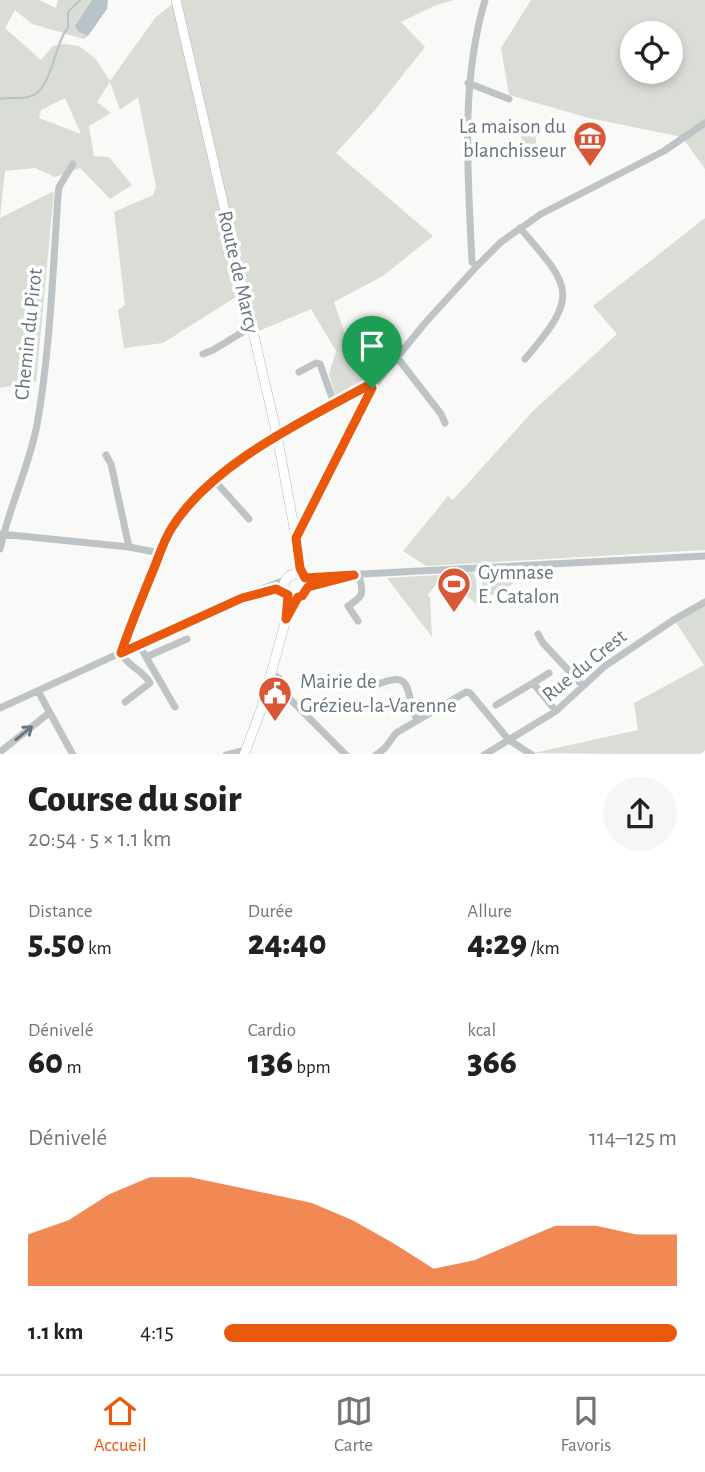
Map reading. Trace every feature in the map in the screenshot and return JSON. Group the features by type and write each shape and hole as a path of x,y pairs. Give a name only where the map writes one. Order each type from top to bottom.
{"main road":[{"name":"Route de Marcy","path":"178,2 277,435 305,580"},
{"name":"Route de Marcy","path":"245,752 262,707 286,619 291,595 288,578 295,558 296,538"},
{"path":"288,578 305,580 302,596 291,595"}],"street":[{"path":"477,266 472,262 467,167 468,83 473,43 485,0"},
{"path":"468,83 509,99"},
{"path":"296,538 372,388 396,356 477,266 520,228 541,214 664,151 705,123"},
{"name":"Chemin du Pirot","path":"0,549 1,534 36,428 47,336 59,187 73,164"},
{"path":"520,228 560,277 564,292 557,318 525,359"},
{"path":"203,354 251,327"},
{"path":"396,356 445,423"},
{"path":"299,372 316,363 320,364 334,403"},
{"path":"125,702 150,683 146,675 124,659 121,653 170,530 184,512 215,481 277,435 367,386 372,388"},
{"path":"106,455 111,464 129,547"},
{"path":"215,481 249,519"},
{"path":"1,534 129,547 160,553"},
{"path":"305,580 705,556"},
{"path":"357,577 363,592 361,598 348,606 358,621"},
{"path":"0,708 288,578"},
{"path":"242,598 271,590 291,595"},
{"name":"Rue du Crest","path":"485,754 556,711 605,666 705,602"},
{"path":"538,634 543,643 583,686"},
{"path":"146,657 187,639"},
{"path":"139,645 175,706"},
{"path":"496,705 549,673"},
{"path":"271,674 279,678 289,698 346,754"},
{"path":"374,686 391,678 398,678 407,687 417,720"},
{"path":"533,683 556,711"},
{"path":"38,691 73,754"},
{"path":"376,754 385,748 396,733 466,692 470,693 509,740 532,754"},
{"path":"0,752 49,713"},
{"path":"226,754 245,752"}],"shaded area":[{"path":"0,0 39,0 56,8 58,0 92,0 79,32 88,36 84,39 32,24 15,10 5,28 41,60 53,46 79,46 95,58 110,81 155,18 177,0 454,0 436,5 401,22 425,47 375,110 336,153 433,236 383,276 334,302 366,380 336,397 329,374 336,351 311,309 259,331 247,290 163,343 124,348 118,310 125,305 114,212 153,195 156,187 138,97 120,110 110,82 97,102 111,113 89,126 94,156 109,157 132,185 110,199 80,168 55,177 35,168 5,171 0,218","holes":["65,98 81,134 39,118 41,110"]},
{"path":"92,0 108,0 107,9 88,36 79,32 75,26"},
{"path":"531,0 705,0 705,169 682,137 589,118 509,95 501,48"},
{"path":"535,128 537,155 523,157 521,129"},
{"path":"54,191 36,382 0,388 0,218"},
{"path":"705,218 705,550 426,566 403,551 448,496 453,500 532,412 617,334 593,306"},
{"path":"518,571 521,574 515,582 496,594 485,594 482,585 485,572"},
{"path":"473,572 478,606 470,598 458,595 458,574"},
{"path":"439,575 439,581 427,596 430,597 432,637 387,578"},
{"path":"705,604 705,750 700,754 534,753 638,730 634,703 704,665 675,621"}],"waterway":[{"path":"0,99 28,97 43,87 68,28 68,12 80,0"}],"place":[{"name":"La maison du blanchisseur","path":"590,168"},
{"name":"Gymnase E. Catalon","path":"454,614"},
{"name":"Mairie de Grézieu-la-Varenne","path":"275,723"}],"route":[{"path":"367,386 372,388 296,538 300,568 305,578 349,573 354,575 308,587 302,596 298,597 286,619 288,595 280,590 271,590 242,598 121,653 170,530 199,496 277,435 367,386"}]}
